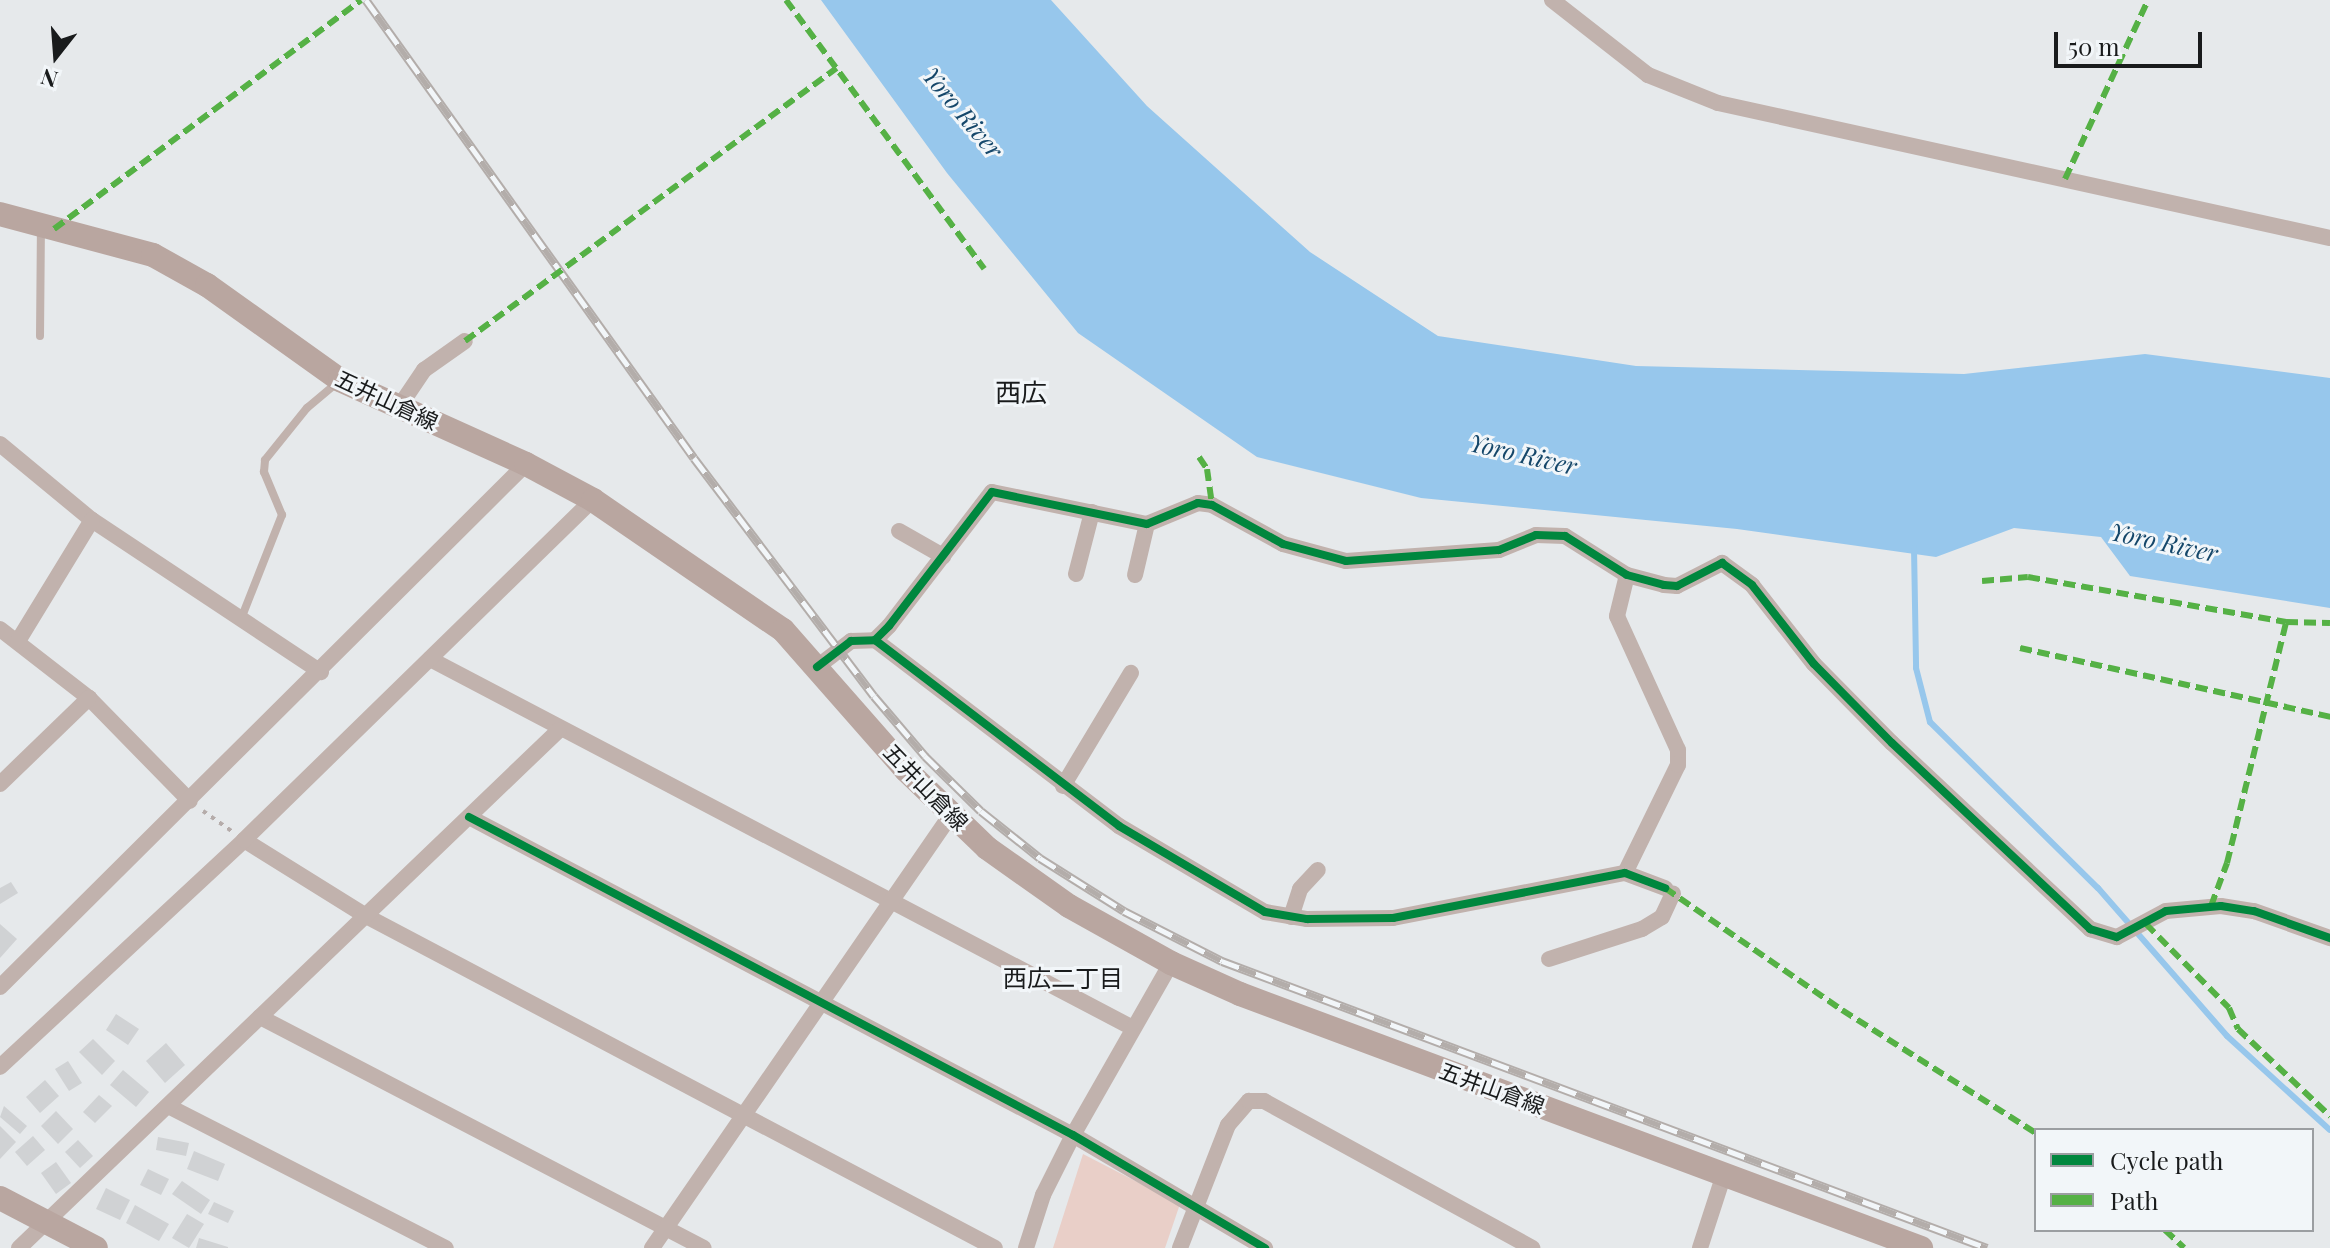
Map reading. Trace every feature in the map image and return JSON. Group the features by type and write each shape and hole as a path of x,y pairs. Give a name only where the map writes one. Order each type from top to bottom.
{"main road":[{"name":"五井山倉線","path":"0,214 153,255 207,285 340,380 526,464 593,500 783,630 950,816 1069,906 1171,963 1240,994 1921,1248"},
{"path":"0,1198 96,1248"}],"street":[{"path":"1552,0 1648,75 1718,103 2330,238"},
{"path":"399,407 424,370 465,341"},
{"path":"0,444 92,520 321,672"},
{"path":"0,987 321,672 526,464"},
{"path":"875,640 992,492 1147,524 1198,503 1212,505 1283,544 1346,561 1499,550 1536,535 1565,536 1627,575 1677,586 1705,569 1733,566 1814,664 2090,929 2117,937 2166,911 2221,906 2254,911 2330,938"},
{"path":"0,1067 244,840 593,500"},
{"path":"1076,574 1092,512"},
{"path":"18,641 92,520"},
{"path":"1135,575 1147,524"},
{"path":"899,531 943,556"},
{"path":"1625,873 1678,765 1678,750 1617,616 1627,575"},
{"path":"0,629 89,698 190,801"},
{"path":"817,667 851,641 875,640 1063,786 1223,892 1265,912 1291,917 1393,918 1625,873 1669,890 1662,917 1642,929 1549,959"},
{"path":"430,659 559,730 1131,1027"},
{"path":"1063,786 1131,673"},
{"path":"3,777 89,698"},
{"path":"19,1248 559,730"},
{"path":"652,1248 742,1114 894,903 950,816"},
{"path":"469,817 1073,1135 1193,1210 1265,1248"},
{"path":"244,840 366,916 995,1248"},
{"path":"1291,917 1300,889 1318,870"},
{"path":"1026,1248 1043,1195 1073,1135 1131,1027 1171,963"},
{"path":"260,1017 704,1248"},
{"path":"1180,1248 1228,1125 1249,1101 1264,1101 1532,1248"},
{"path":"168,1106 446,1248"},
{"path":"1700,1248 1724,1174"}],"lane":[{"path":"40,336 41,225"},
{"path":"241,620 282,515 264,472 265,460 307,408 340,380"}],"path":[{"path":"190,801 244,840"}],"shaded area":[{"path":"1083,1154 1180,1204 1165,1248 1053,1248"}],"water":[{"name":"Yoro River","path":"821,0 1051,0 1147,106 1310,252 1438,336 1636,366 1964,374 2145,354 2330,378 2330,608 2130,576 2101,537 2014,528 1936,557 1737,529 1421,498 1257,457 1078,333 947,173"}],"building":[{"path":"11,882 18,893 0,904 0,888"},
{"path":"0,924 17,939 0,958"},
{"path":"116,1014 139,1029 128,1045 106,1030"},
{"path":"93,1039 115,1061 102,1075 79,1052"},
{"path":"166,1043 185,1065 165,1083 146,1061"},
{"path":"68,1061 82,1083 69,1091 55,1069"},
{"path":"123,1070 149,1092 136,1107 110,1085"},
{"path":"45,1080 59,1096 40,1113 26,1097"},
{"path":"99,1095 112,1106 95,1123 83,1112"},
{"path":"4,1106 27,1126 20,1134 0,1117"},
{"path":"56,1111 73,1129 58,1144 41,1126"},
{"path":"0,1126 16,1142 0,1159"},
{"path":"33,1136 45,1150 27,1166 15,1152"},
{"path":"158,1137 189,1143 186,1156 156,1150"},
{"path":"78,1140 93,1156 80,1168 65,1152"},
{"path":"194,1151 225,1164 218,1181 187,1169"},
{"path":"56,1162 71,1183 56,1194 41,1173"},
{"path":"148,1169 169,1179 161,1195 140,1185"},
{"path":"182,1181 210,1200 201,1214 172,1194"},
{"path":"106,1188 130,1200 120,1220 96,1209"},
{"path":"214,1202 234,1211 228,1223 208,1214"},
{"path":"135,1205 169,1224 159,1241 126,1223"},
{"path":"187,1214 204,1224 189,1248 172,1238"},
{"path":"199,1238 228,1247 228,1248 196,1248"}],"waterway":[{"path":"1914,548 1916,668 1930,722 2098,888 2227,1036 2330,1130"}],"railway":[{"path":"366,0 694,458 874,696 925,756 981,811 1040,858 1124,911 1222,961 1987,1248"}],"marked path":[{"path":"54,229 361,0"},
{"path":"786,0 984,269"},
{"path":"2065,179 2148,0"},
{"path":"465,341 836,68"},
{"path":"1199,457 1207,469 1212,505"},
{"path":"1982,581 2028,577 2286,622 2330,623"},
{"path":"2211,906 2227,863 2286,622"},
{"path":"2020,648 2330,717"},
{"path":"1665,888 1842,1010 2034,1132"},
{"path":"2146,924 2229,1008 2238,1029 2330,1116"},
{"path":"2167,1232 2184,1248"}],"cycle path":[{"path":"817,667 851,641 875,640 992,492 1147,524 1198,503 1212,505 1283,544 1346,561 1499,550 1536,535 1565,536 1627,575 1664,585 1677,586 1722,563 1752,585 1814,664 1892,743 2090,929 2117,937 2166,911 2221,906 2254,911 2330,938"},
{"path":"875,640 1119,826 1265,912 1307,919 1393,918 1625,873 1665,888"},
{"path":"469,817 1073,1135 1265,1248"}],"district":[{"name":"西広","path":"1021,392"},
{"name":"西広二丁目","path":"1063,978"}]}
